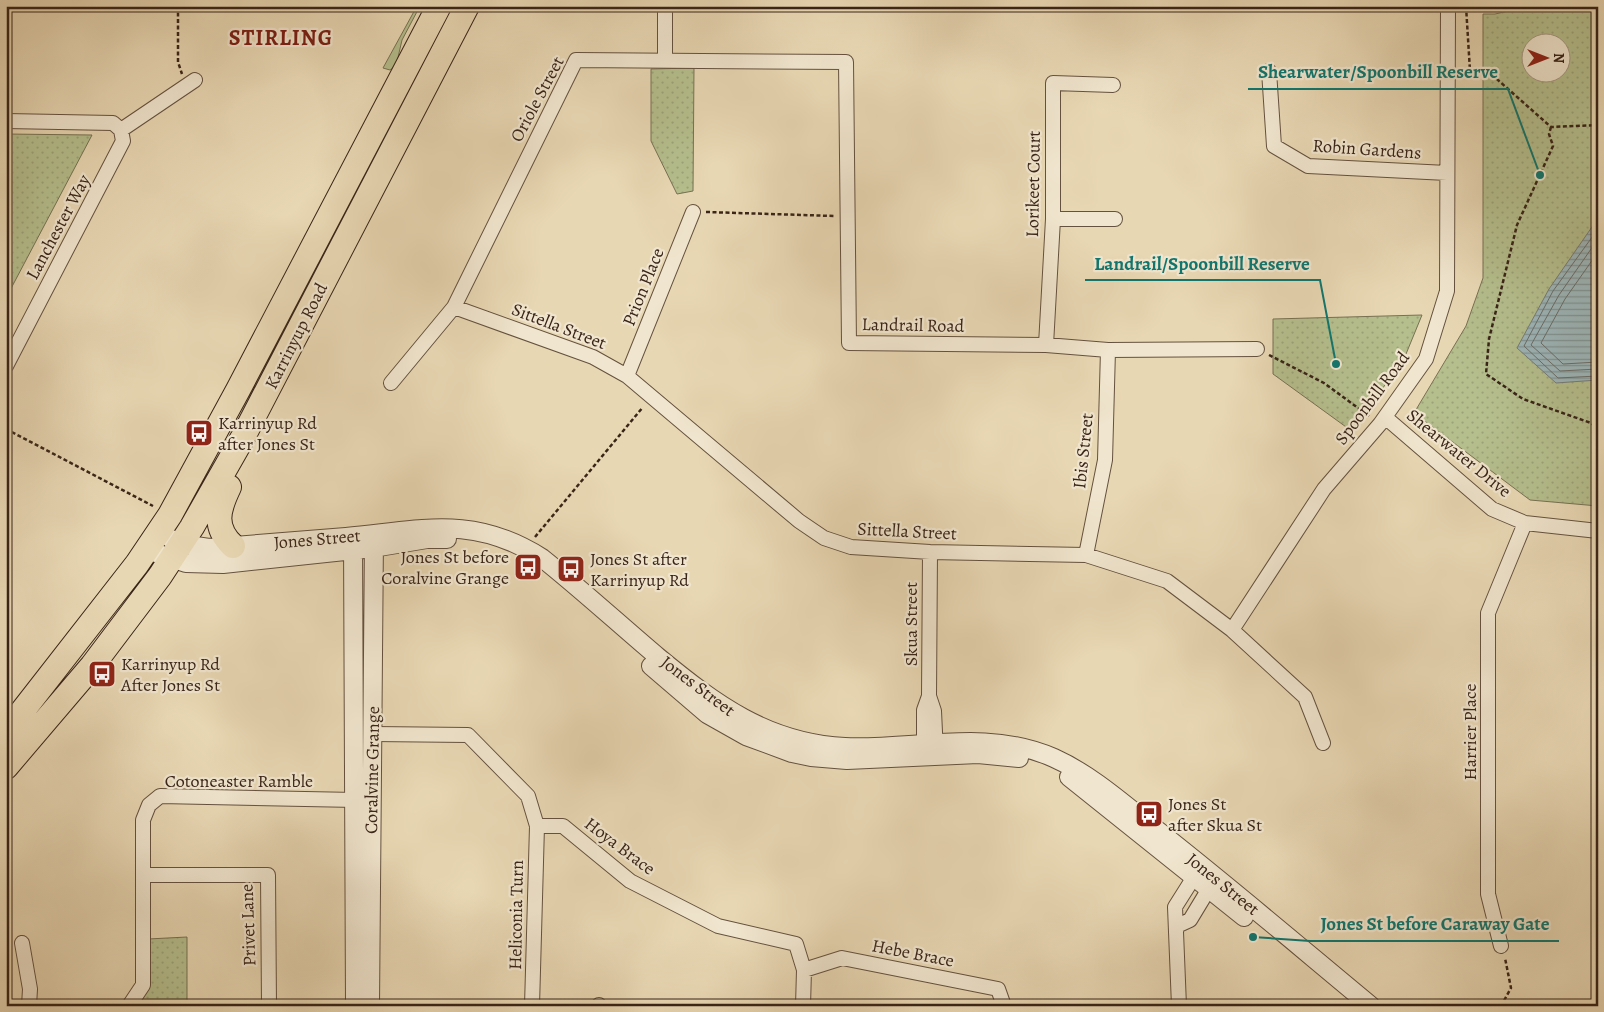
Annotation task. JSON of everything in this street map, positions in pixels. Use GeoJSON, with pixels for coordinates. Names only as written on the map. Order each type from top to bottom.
{"type":"FeatureCollection","features":[{"type":"Feature","properties":{"kind":"highway","name":"Karrinyup Road"},"geometry":{"type":"LineString","coordinates":[[6,732],[152,542],[238,390],[438,6]]}},
{"type":"Feature","properties":{"kind":"highway","name":"Karrinyup Road"},"geometry":{"type":"LineString","coordinates":[[6,767],[92,666],[176,552],[242,439],[467,6]]}},
{"type":"Feature","properties":{"kind":"highway"},"geometry":{"type":"LineString","coordinates":[[233,546],[220,529],[218,516],[220,505],[234,477],[242,439]]}},
{"type":"Feature","properties":{"kind":"street"},"geometry":{"type":"LineString","coordinates":[[665,6],[665,60]]}},
{"type":"Feature","properties":{"kind":"street","name":"Spoonbill Road"},"geometry":{"type":"LineString","coordinates":[[1232,630],[1324,489],[1382,421],[1426,359],[1446,291],[1448,6]]}},
{"type":"Feature","properties":{"kind":"street","name":"Oriole Street"},"geometry":{"type":"LineString","coordinates":[[391,383],[454,307],[576,60],[846,62]]}},
{"type":"Feature","properties":{"kind":"street","name":"Landrail Road"},"geometry":{"type":"LineString","coordinates":[[846,62],[849,343],[1046,345],[1108,350],[1256,348]]}},
{"type":"Feature","properties":{"kind":"street","name":"Robin Gardens"},"geometry":{"type":"LineString","coordinates":[[1269,71],[1274,146],[1308,166],[1448,173]]}},
{"type":"Feature","properties":{"kind":"street"},"geometry":{"type":"LineString","coordinates":[[6,121],[100,121],[113,123],[120,130],[190,83]]}},
{"type":"Feature","properties":{"kind":"street","name":"Lorikeet Court"},"geometry":{"type":"LineString","coordinates":[[1046,345],[1053,219],[1053,83],[1113,85]]}},
{"type":"Feature","properties":{"kind":"street","name":"Lanchester Way"},"geometry":{"type":"LineString","coordinates":[[6,366],[119,152],[123,141],[120,130]]}},
{"type":"Feature","properties":{"kind":"street","name":"Prion Place"},"geometry":{"type":"LineString","coordinates":[[627,376],[693,212]]}},
{"type":"Feature","properties":{"kind":"street"},"geometry":{"type":"LineString","coordinates":[[1053,219],[1115,219]]}},
{"type":"Feature","properties":{"kind":"street","name":"Sittella Street"},"geometry":{"type":"LineString","coordinates":[[454,307],[593,357],[627,376],[799,521],[824,538],[850,547],[930,552],[1086,554],[1167,581],[1232,630],[1305,697],[1323,743]]}},
{"type":"Feature","properties":{"kind":"street","name":"Ibis Street"},"geometry":{"type":"LineString","coordinates":[[1086,554],[1105,460],[1108,350]]}},
{"type":"Feature","properties":{"kind":"street","name":"Shearwater Drive"},"geometry":{"type":"LineString","coordinates":[[1382,421],[1492,509],[1525,523],[1598,531]]}},
{"type":"Feature","properties":{"kind":"street","name":"Harrier Place"},"geometry":{"type":"LineString","coordinates":[[1500,946],[1488,894],[1488,613],[1525,523]]}},
{"type":"Feature","properties":{"kind":"street","name":"Jones Street"},"geometry":{"type":"LineString","coordinates":[[374,541],[426,527],[449,527],[492,534],[525,547],[559,571],[706,696],[742,719],[783,735],[825,745],[884,746],[930,750]]}},
{"type":"Feature","properties":{"kind":"street","name":"Jones Street"},"geometry":{"type":"LineString","coordinates":[[152,542],[200,565],[223,564],[374,541],[467,540],[493,545],[539,569],[706,714],[730,728],[772,746],[811,757],[858,760],[994,742],[1015,745],[1053,757],[1097,783],[1353,1006]]}},
{"type":"Feature","properties":{"kind":"street","name":"Coralvine Grange"},"geometry":{"type":"LineString","coordinates":[[370,1006],[374,541]]}},
{"type":"Feature","properties":{"kind":"street","name":"Jones Street"},"geometry":{"type":"LineString","coordinates":[[176,552],[233,546],[353,543]]}},
{"type":"Feature","properties":{"kind":"street","name":"Coralvine Grange"},"geometry":{"type":"LineString","coordinates":[[353,543],[356,800],[355,1006]]}},
{"type":"Feature","properties":{"kind":"street","name":"Skua Street"},"geometry":{"type":"LineString","coordinates":[[930,552],[929,696],[924,710],[930,750]]}},
{"type":"Feature","properties":{"kind":"street"},"geometry":{"type":"LineString","coordinates":[[372,734],[468,735],[528,796],[537,826]]}},
{"type":"Feature","properties":{"kind":"street","name":"Cotoneaster Ramble"},"geometry":{"type":"LineString","coordinates":[[130,1006],[143,985],[143,820],[149,805],[160,796],[356,800]]}},
{"type":"Feature","properties":{"kind":"street","name":"Hoya Brace"},"geometry":{"type":"LineString","coordinates":[[537,826],[562,826],[630,881],[718,926],[796,944],[804,970]]}},
{"type":"Feature","properties":{"kind":"street","name":"Heliconia Turn"},"geometry":{"type":"LineString","coordinates":[[532,1006],[537,826]]}},
{"type":"Feature","properties":{"kind":"street"},"geometry":{"type":"LineString","coordinates":[[1179,1006],[1175,907],[1198,870]]}},
{"type":"Feature","properties":{"kind":"street","name":"Privet Lane"},"geometry":{"type":"LineString","coordinates":[[143,875],[268,875],[269,1006]]}},
{"type":"Feature","properties":{"kind":"street"},"geometry":{"type":"LineString","coordinates":[[1177,926],[1190,920],[1212,883]]}},
{"type":"Feature","properties":{"kind":"street","name":"Jones Street"},"geometry":{"type":"LineString","coordinates":[[1212,883],[1371,1006]]}},
{"type":"Feature","properties":{"kind":"street"},"geometry":{"type":"LineString","coordinates":[[22,943],[30,989],[29,1006]]}},
{"type":"Feature","properties":{"kind":"street","name":"Hebe Brace"},"geometry":{"type":"LineString","coordinates":[[804,970],[842,958],[998,989],[1004,1006]]}},
{"type":"Feature","properties":{"kind":"street"},"geometry":{"type":"LineString","coordinates":[[803,1006],[804,970]]}},
{"type":"Feature","properties":{"kind":"path"},"geometry":{"type":"LineString","coordinates":[[178,6],[178,62],[190,83]]}},
{"type":"Feature","properties":{"kind":"path"},"geometry":{"type":"LineString","coordinates":[[1466,6],[1470,71]]}},
{"type":"Feature","properties":{"kind":"path"},"geometry":{"type":"LineString","coordinates":[[1449,69],[1490,73],[1551,127],[1598,125]]}},
{"type":"Feature","properties":{"kind":"path"},"geometry":{"type":"LineString","coordinates":[[1551,127],[1549,134],[1553,146],[1517,226],[1489,339],[1486,374],[1523,399],[1591,423],[1598,429]]}},
{"type":"Feature","properties":{"kind":"path"},"geometry":{"type":"LineString","coordinates":[[693,212],[847,217]]}},
{"type":"Feature","properties":{"kind":"path"},"geometry":{"type":"LineString","coordinates":[[1256,348],[1324,383],[1382,421]]}},
{"type":"Feature","properties":{"kind":"path"},"geometry":{"type":"LineString","coordinates":[[525,547],[538,534],[651,397]]}},
{"type":"Feature","properties":{"kind":"path"},"geometry":{"type":"LineString","coordinates":[[6,429],[159,509]]}},
{"type":"Feature","properties":{"kind":"path"},"geometry":{"type":"LineString","coordinates":[[1500,946],[1509,969],[1511,988],[1501,1006]]}},
{"type":"Feature","properties":{"kind":"green space"},"geometry":{"type":"Polygon","coordinates":[[[417,6],[420,6],[402,40],[396,66],[390,70],[383,68],[417,6]]]}},
{"type":"Feature","properties":{"kind":"green space"},"geometry":{"type":"Polygon","coordinates":[[[1531,6],[1598,6],[1598,506],[1530,500],[1414,413],[1466,326],[1483,278],[1483,14],[1495,14],[1531,6]]]}},
{"type":"Feature","properties":{"kind":"green space"},"geometry":{"type":"Polygon","coordinates":[[[694,68],[693,191],[677,194],[651,141],[651,69],[694,68]]]}},
{"type":"Feature","properties":{"kind":"green space"},"geometry":{"type":"Polygon","coordinates":[[[6,134],[92,135],[6,298],[6,134]]]}},
{"type":"Feature","properties":{"kind":"green space"},"geometry":{"type":"Polygon","coordinates":[[[1422,315],[1406,354],[1353,432],[1273,374],[1273,319],[1422,315]]]}},
{"type":"Feature","properties":{"kind":"green space"},"geometry":{"type":"Polygon","coordinates":[[[187,937],[187,1006],[136,1006],[148,939],[187,937]]]}},
{"type":"Feature","properties":{"kind":"water"},"geometry":{"type":"Polygon","coordinates":[[[1594,224],[1598,224],[1598,380],[1556,383],[1517,348],[1549,289],[1594,224]]]}},
{"type":"Feature","properties":{"kind":"place","name":"Shearwater/Spoonbill Reserve"},"geometry":{"type":"Point","coordinates":[1540,175]}},
{"type":"Feature","properties":{"kind":"place","name":"Landrail/Spoonbill Reserve"},"geometry":{"type":"Point","coordinates":[1336,364]}},
{"type":"Feature","properties":{"kind":"place","name":"Karrinyup Rd after Jones St"},"geometry":{"type":"Point","coordinates":[199,433]}},
{"type":"Feature","properties":{"kind":"place","name":"Jones St before Coralvine Grange"},"geometry":{"type":"Point","coordinates":[528,567]}},
{"type":"Feature","properties":{"kind":"place","name":"Jones St after Karrinyup Rd"},"geometry":{"type":"Point","coordinates":[571,569]}},
{"type":"Feature","properties":{"kind":"place","name":"Karrinyup Rd After Jones St"},"geometry":{"type":"Point","coordinates":[102,674]}},
{"type":"Feature","properties":{"kind":"place","name":"Jones St after Skua St"},"geometry":{"type":"Point","coordinates":[1149,814]}},
{"type":"Feature","properties":{"kind":"place","name":"Jones St before Caraway Gate"},"geometry":{"type":"Point","coordinates":[1253,937]}},
{"type":"Feature","properties":{"kind":"district","name":"STIRLING"},"geometry":{"type":"Point","coordinates":[281,37]}}]}
